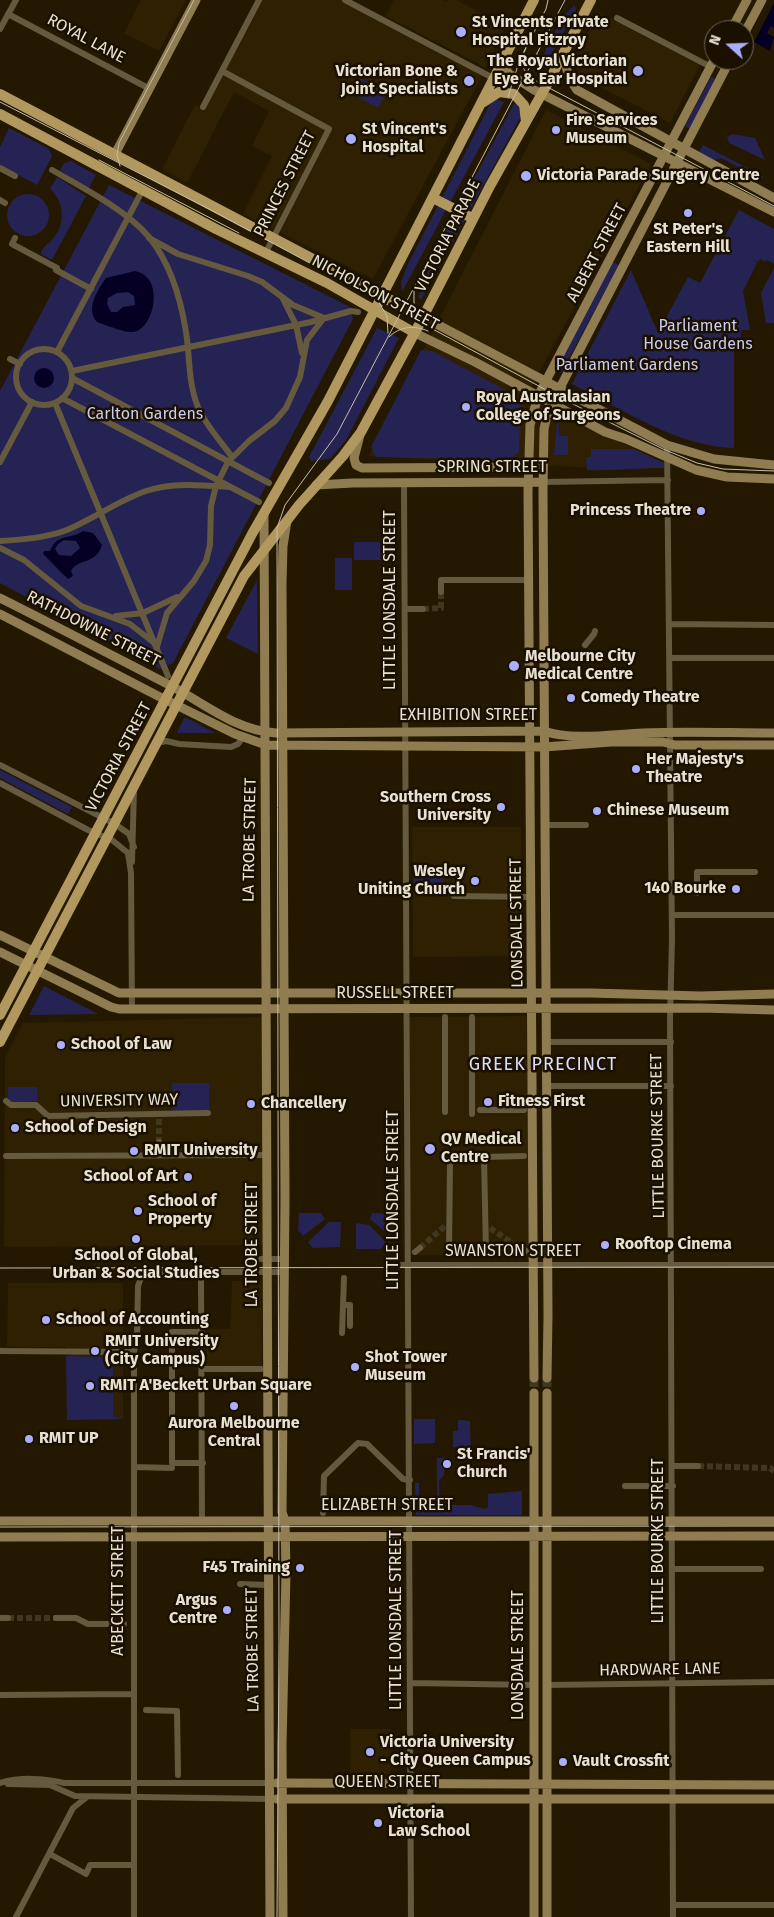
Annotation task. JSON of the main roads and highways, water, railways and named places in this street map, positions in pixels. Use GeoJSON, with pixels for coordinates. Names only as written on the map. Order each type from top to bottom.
{"type":"FeatureCollection","features":[{"type":"Feature","properties":{"kind":"main road","name":"VICTORIA PARADE"},"geometry":{"type":"LineString","coordinates":[[264,513],[319,418],[534,0]]}},
{"type":"Feature","properties":{"kind":"main road","name":"VICTORIA PARADE"},"geometry":{"type":"LineString","coordinates":[[265,548],[361,432],[415,333],[472,218],[526,123],[591,0]]}},
{"type":"Feature","properties":{"kind":"main road"},"geometry":{"type":"LineString","coordinates":[[480,104],[499,92],[514,94],[520,99],[525,108],[526,123]]}},
{"type":"Feature","properties":{"kind":"main road","name":"NICHOLSON STREET"},"geometry":{"type":"LineString","coordinates":[[0,94],[383,294],[423,317]]}},
{"type":"Feature","properties":{"kind":"main road","name":"NICHOLSON STREET"},"geometry":{"type":"LineString","coordinates":[[0,114],[216,228],[266,252],[415,333]]}},
{"type":"Feature","properties":{"kind":"main road"},"geometry":{"type":"LineString","coordinates":[[108,171],[115,154]]}},
{"type":"Feature","properties":{"kind":"main road"},"geometry":{"type":"LineString","coordinates":[[433,198],[472,218]]}},
{"type":"Feature","properties":{"kind":"main road","name":"VICTORIA STREET"},"geometry":{"type":"LineString","coordinates":[[0,1015],[264,513]]}},
{"type":"Feature","properties":{"kind":"main road","name":"VICTORIA STREET"},"geometry":{"type":"LineString","coordinates":[[0,1042],[241,581],[265,548]]}},
{"type":"Feature","properties":{"kind":"tunnel"},"geometry":{"type":"LineString","coordinates":[[423,609],[441,608],[441,592]]}},
{"type":"Feature","properties":{"kind":"tunnel"},"geometry":{"type":"LineString","coordinates":[[159,1119],[159,1142]]}},
{"type":"Feature","properties":{"kind":"tunnel"},"geometry":{"type":"LineString","coordinates":[[420,1248],[445,1226]]}},
{"type":"Feature","properties":{"kind":"tunnel"},"geometry":{"type":"LineString","coordinates":[[490,1228],[518,1247]]}},
{"type":"Feature","properties":{"kind":"tunnel"},"geometry":{"type":"LineString","coordinates":[[534,1378],[534,1393]]}},
{"type":"Feature","properties":{"kind":"tunnel"},"geometry":{"type":"LineString","coordinates":[[547,1378],[547,1393]]}},
{"type":"Feature","properties":{"kind":"tunnel"},"geometry":{"type":"LineString","coordinates":[[698,1466],[770,1468],[774,1471]]}},
{"type":"Feature","properties":{"kind":"tunnel"},"geometry":{"type":"LineString","coordinates":[[8,1618],[56,1618]]}},
{"type":"Feature","properties":{"kind":"tram line"},"geometry":{"type":"LineString","coordinates":[[120,166],[117,155],[119,143],[194,0]]}},
{"type":"Feature","properties":{"kind":"tram line"},"geometry":{"type":"LineString","coordinates":[[508,97],[520,59],[546,9],[548,0]]}},
{"type":"Feature","properties":{"kind":"tram line"},"geometry":{"type":"LineString","coordinates":[[277,1917],[279,1646],[277,528],[285,505],[337,434],[565,0]]}},
{"type":"Feature","properties":{"kind":"tram line"},"geometry":{"type":"LineString","coordinates":[[526,48],[522,61],[526,73],[534,80],[774,206]]}},
{"type":"Feature","properties":{"kind":"tram line"},"geometry":{"type":"LineString","coordinates":[[537,54],[538,69],[555,86]]}},
{"type":"Feature","properties":{"kind":"tram line"},"geometry":{"type":"LineString","coordinates":[[0,102],[211,210],[563,399],[663,449],[697,463],[723,469],[774,471]]}},
{"type":"Feature","properties":{"kind":"tram line"},"geometry":{"type":"LineString","coordinates":[[99,160],[239,233]]}},
{"type":"Feature","properties":{"kind":"tram line"},"geometry":{"type":"LineString","coordinates":[[414,290],[414,306],[423,322]]}},
{"type":"Feature","properties":{"kind":"tram line"},"geometry":{"type":"LineString","coordinates":[[378,301],[387,316],[388,333]]}},
{"type":"Feature","properties":{"kind":"tram line"},"geometry":{"type":"LineString","coordinates":[[389,337],[402,329],[412,327],[428,331]]}},
{"type":"Feature","properties":{"kind":"tram line"},"geometry":{"type":"LineString","coordinates":[[0,1268],[774,1267]]}},
{"type":"Feature","properties":{"kind":"tram line"},"geometry":{"type":"LineString","coordinates":[[0,1527],[774,1526]]}},
{"type":"Feature","properties":{"kind":"place","name":"St Vincents Private Hospital Fitzroy"},"geometry":{"type":"Point","coordinates":[461,32]}},
{"type":"Feature","properties":{"kind":"place","name":"The Royal Victorian Eye & Ear Hospital"},"geometry":{"type":"Point","coordinates":[638,71]}},
{"type":"Feature","properties":{"kind":"place","name":"Victorian Bone & Joint Specialists"},"geometry":{"type":"Point","coordinates":[469,81]}},
{"type":"Feature","properties":{"kind":"place","name":"Fire Services Museum"},"geometry":{"type":"Point","coordinates":[556,130]}},
{"type":"Feature","properties":{"kind":"place","name":"St Vincent's Hospital"},"geometry":{"type":"Point","coordinates":[351,139]}},
{"type":"Feature","properties":{"kind":"place","name":"Victoria Parade Surgery Centre"},"geometry":{"type":"Point","coordinates":[526,176]}},
{"type":"Feature","properties":{"kind":"place","name":"St Peter's Eastern Hill"},"geometry":{"type":"Point","coordinates":[688,213]}},
{"type":"Feature","properties":{"kind":"place","name":"Royal Australasian College of Surgeons"},"geometry":{"type":"Point","coordinates":[466,407]}},
{"type":"Feature","properties":{"kind":"place","name":"Princess Theatre"},"geometry":{"type":"Point","coordinates":[701,511]}},
{"type":"Feature","properties":{"kind":"place","name":"Melbourne City Medical Centre"},"geometry":{"type":"Point","coordinates":[514,666]}},
{"type":"Feature","properties":{"kind":"place","name":"Comedy Theatre"},"geometry":{"type":"Point","coordinates":[571,698]}},
{"type":"Feature","properties":{"kind":"place","name":"Her Majesty's Theatre"},"geometry":{"type":"Point","coordinates":[636,769]}},
{"type":"Feature","properties":{"kind":"place","name":"Southern Cross University"},"geometry":{"type":"Point","coordinates":[501,807]}},
{"type":"Feature","properties":{"kind":"place","name":"Chinese Museum"},"geometry":{"type":"Point","coordinates":[597,811]}},
{"type":"Feature","properties":{"kind":"place","name":"Wesley Uniting Church"},"geometry":{"type":"Point","coordinates":[475,881]}},
{"type":"Feature","properties":{"kind":"place","name":"140 Bourke"},"geometry":{"type":"Point","coordinates":[736,889]}},
{"type":"Feature","properties":{"kind":"place","name":"School of Law"},"geometry":{"type":"Point","coordinates":[61,1045]}},
{"type":"Feature","properties":{"kind":"place","name":"Fitness First"},"geometry":{"type":"Point","coordinates":[488,1102]}},
{"type":"Feature","properties":{"kind":"place","name":"Chancellery"},"geometry":{"type":"Point","coordinates":[251,1104]}},
{"type":"Feature","properties":{"kind":"place","name":"School of Design"},"geometry":{"type":"Point","coordinates":[15,1128]}},
{"type":"Feature","properties":{"kind":"place","name":"QV Medical Centre"},"geometry":{"type":"Point","coordinates":[430,1149]}},
{"type":"Feature","properties":{"kind":"place","name":"RMIT University"},"geometry":{"type":"Point","coordinates":[134,1151]}},
{"type":"Feature","properties":{"kind":"place","name":"School of Art"},"geometry":{"type":"Point","coordinates":[188,1177]}},
{"type":"Feature","properties":{"kind":"place","name":"School of Property"},"geometry":{"type":"Point","coordinates":[138,1211]}},
{"type":"Feature","properties":{"kind":"place","name":"School of Global, Urban & Social Studies"},"geometry":{"type":"Point","coordinates":[136,1239]}},
{"type":"Feature","properties":{"kind":"place","name":"Rooftop Cinema"},"geometry":{"type":"Point","coordinates":[605,1245]}},
{"type":"Feature","properties":{"kind":"place","name":"School of Accounting"},"geometry":{"type":"Point","coordinates":[46,1320]}},
{"type":"Feature","properties":{"kind":"place","name":"RMIT University (City Campus)"},"geometry":{"type":"Point","coordinates":[95,1351]}},
{"type":"Feature","properties":{"kind":"place","name":"Shot Tower Museum"},"geometry":{"type":"Point","coordinates":[355,1367]}},
{"type":"Feature","properties":{"kind":"place","name":"RMIT A'Beckett Urban Square"},"geometry":{"type":"Point","coordinates":[90,1386]}},
{"type":"Feature","properties":{"kind":"place","name":"Aurora Melbourne Central"},"geometry":{"type":"Point","coordinates":[234,1406]}},
{"type":"Feature","properties":{"kind":"place","name":"RMIT UP"},"geometry":{"type":"Point","coordinates":[29,1439]}},
{"type":"Feature","properties":{"kind":"place","name":"St Francis' Church"},"geometry":{"type":"Point","coordinates":[447,1464]}},
{"type":"Feature","properties":{"kind":"place","name":"F45 Training"},"geometry":{"type":"Point","coordinates":[300,1568]}},
{"type":"Feature","properties":{"kind":"place","name":"Argus Centre"},"geometry":{"type":"Point","coordinates":[227,1610]}},
{"type":"Feature","properties":{"kind":"place","name":"Victoria University - City Queen Campus"},"geometry":{"type":"Point","coordinates":[370,1752]}},
{"type":"Feature","properties":{"kind":"place","name":"Vault Crossfit"},"geometry":{"type":"Point","coordinates":[563,1762]}},
{"type":"Feature","properties":{"kind":"place","name":"Victoria Law School"},"geometry":{"type":"Point","coordinates":[378,1823]}},
{"type":"Feature","properties":{"kind":"district","name":"GREEK PRECINCT"},"geometry":{"type":"Point","coordinates":[543,1065]}},
{"type":"Feature","properties":{"kind":"park label","name":"Parliament House Gardens"},"geometry":{"type":"Point","coordinates":[698,336]}},
{"type":"Feature","properties":{"kind":"park label","name":"Parliament Gardens"},"geometry":{"type":"Point","coordinates":[627,366]}},
{"type":"Feature","properties":{"kind":"park label","name":"Carlton Gardens"},"geometry":{"type":"Point","coordinates":[145,415]}}]}
